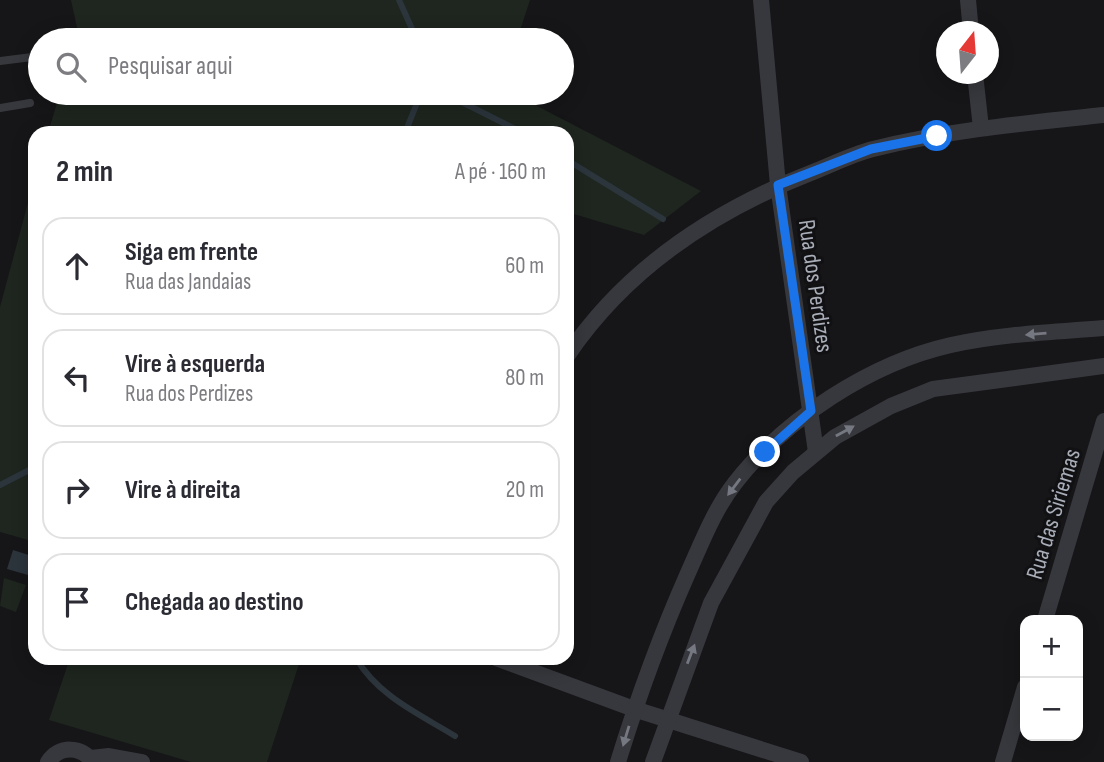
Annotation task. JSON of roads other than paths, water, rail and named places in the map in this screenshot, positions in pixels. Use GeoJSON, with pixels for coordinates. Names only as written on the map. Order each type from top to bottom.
{"type":"FeatureCollection","features":[{"type":"Feature","properties":{"kind":"street","name":"Rua dos Perdizes"},"geometry":{"type":"LineString","coordinates":[[761,0],[778,185],[816,452]]}},
{"type":"Feature","properties":{"kind":"street"},"geometry":{"type":"LineString","coordinates":[[968,0],[970,21]]}},
{"type":"Feature","properties":{"kind":"street"},"geometry":{"type":"LineString","coordinates":[[976,84],[981,128]]}},
{"type":"Feature","properties":{"kind":"street"},"geometry":{"type":"LineString","coordinates":[[574,348],[621,291],[659,256],[693,230],[778,185],[871,149],[981,128],[1104,115]]}},
{"type":"Feature","properties":{"kind":"street"},"geometry":{"type":"LineString","coordinates":[[618,762],[634,709],[667,620],[710,523],[735,483],[811,411],[853,384],[901,360],[951,345],[1104,328]]}},
{"type":"Feature","properties":{"kind":"street"},"geometry":{"type":"LineString","coordinates":[[653,762],[710,603],[766,502],[793,472],[835,437],[891,406],[933,388],[1104,366]]}},
{"type":"Feature","properties":{"kind":"street","name":"Rua das Siriemas"},"geometry":{"type":"LineString","coordinates":[[1046,615],[1104,421]]}},
{"type":"Feature","properties":{"kind":"street"},"geometry":{"type":"LineString","coordinates":[[515,665],[634,709],[801,762]]}},
{"type":"Feature","properties":{"kind":"street"},"geometry":{"type":"LineString","coordinates":[[1003,762],[1020,704]]}},
{"type":"Feature","properties":{"kind":"street"},"geometry":{"type":"LineString","coordinates":[[48,762],[60,751],[71,749],[92,760],[109,756],[142,762]]}},
{"type":"Feature","properties":{"kind":"lane"},"geometry":{"type":"LineString","coordinates":[[0,61],[28,58]]}},
{"type":"Feature","properties":{"kind":"lane"},"geometry":{"type":"LineString","coordinates":[[0,108],[28,103]]}},
{"type":"Feature","properties":{"kind":"waterway"},"geometry":{"type":"LineString","coordinates":[[399,0],[412,28]]}},
{"type":"Feature","properties":{"kind":"waterway"},"geometry":{"type":"LineString","coordinates":[[408,126],[416,105]]}},
{"type":"Feature","properties":{"kind":"waterway"},"geometry":{"type":"LineString","coordinates":[[468,105],[509,126]]}},
{"type":"Feature","properties":{"kind":"waterway"},"geometry":{"type":"LineString","coordinates":[[574,164],[663,219]]}},
{"type":"Feature","properties":{"kind":"waterway"},"geometry":{"type":"LineString","coordinates":[[0,485],[28,471]]}},
{"type":"Feature","properties":{"kind":"waterway"},"geometry":{"type":"LineString","coordinates":[[361,665],[388,694],[455,736]]}}]}
